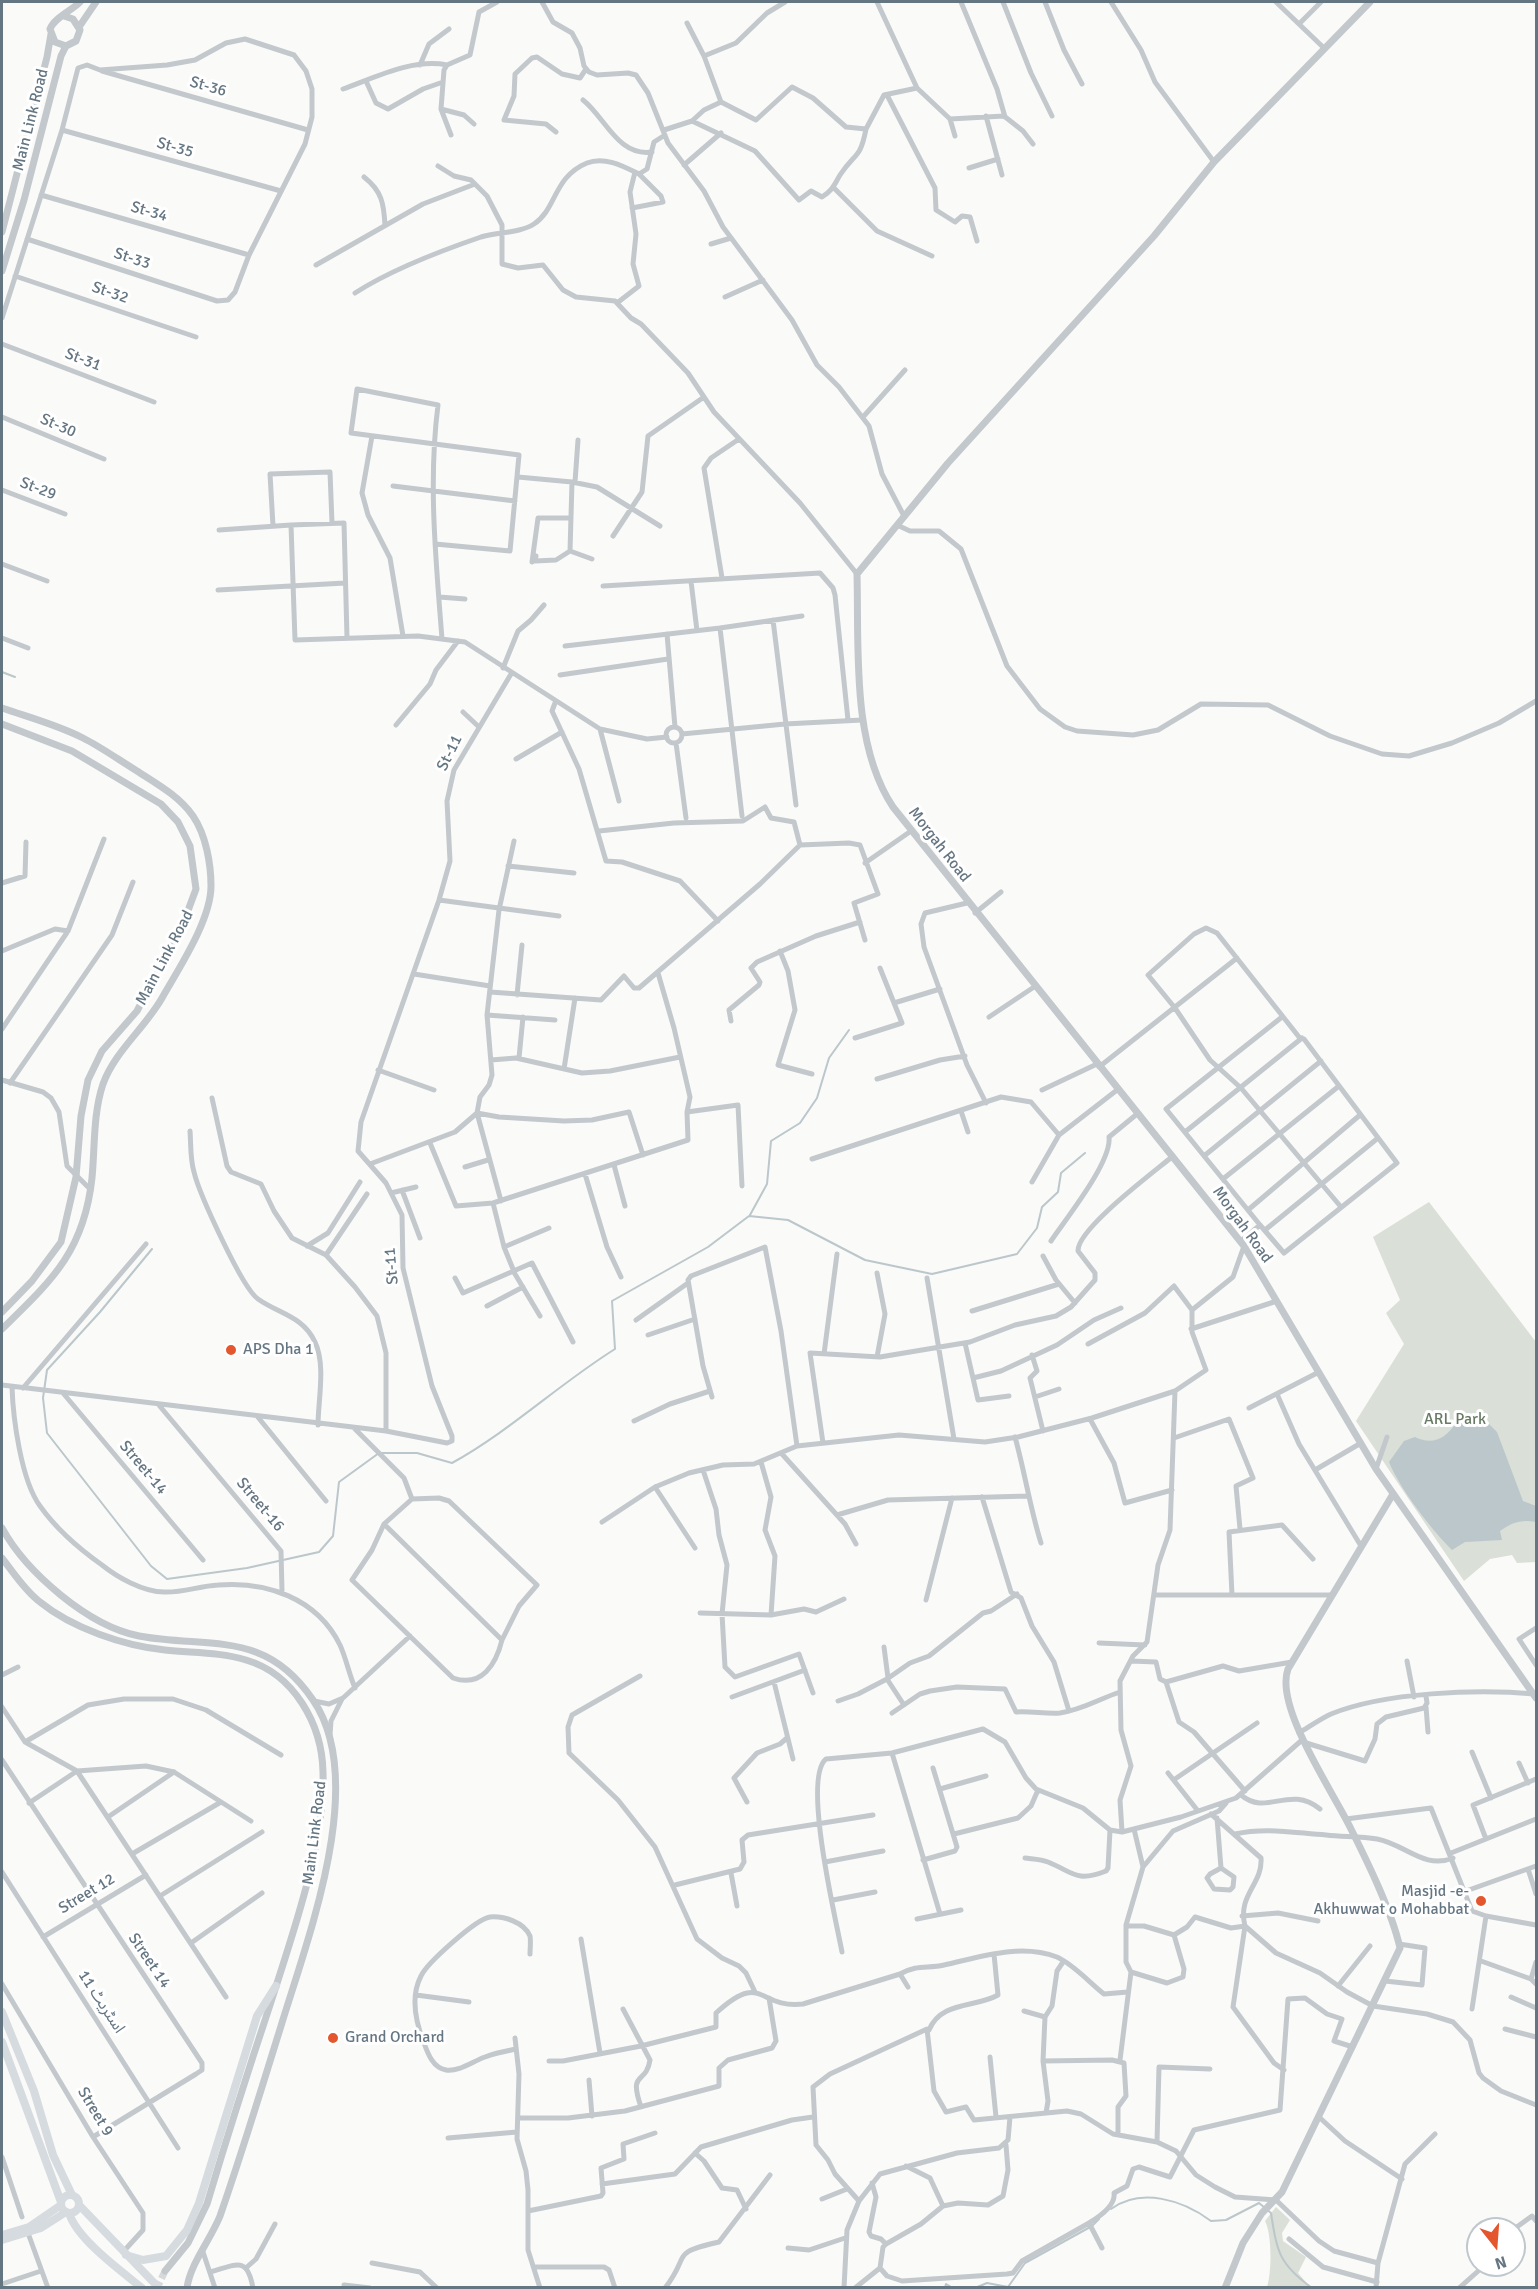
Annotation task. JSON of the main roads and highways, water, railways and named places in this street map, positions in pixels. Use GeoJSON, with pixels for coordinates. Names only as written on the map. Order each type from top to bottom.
{"type":"FeatureCollection","features":[{"type":"Feature","properties":{"kind":"main road"},"geometry":{"type":"LineString","coordinates":[[124,2253],[143,2260],[166,2256],[187,2230],[199,2204],[257,2016],[276,1986]]}},
{"type":"Feature","properties":{"kind":"main road"},"geometry":{"type":"LineString","coordinates":[[2,2012],[34,2091],[53,2155],[72,2195],[159,2288]]}},
{"type":"Feature","properties":{"kind":"main road"},"geometry":{"type":"LineString","coordinates":[[2,2042],[64,2208],[72,2221],[106,2258],[142,2288]]}},
{"type":"Feature","properties":{"kind":"main road"},"geometry":{"type":"LineString","coordinates":[[64,2208],[65,2197],[72,2195]]}},
{"type":"Feature","properties":{"kind":"main road"},"geometry":{"type":"LineString","coordinates":[[2,2235],[29,2227],[64,2208],[75,2212],[80,2205]]}},
{"type":"Feature","properties":{"kind":"main road"},"geometry":{"type":"LineString","coordinates":[[2,2240],[28,2233],[64,2208]]}},
{"type":"Feature","properties":{"kind":"waterway"},"geometry":{"type":"LineString","coordinates":[[2,672],[15,677]]}},
{"type":"Feature","properties":{"kind":"waterway"},"geometry":{"type":"LineString","coordinates":[[750,1215],[767,1184],[771,1141],[800,1123],[817,1098],[829,1058],[849,1030]]}},
{"type":"Feature","properties":{"kind":"waterway"},"geometry":{"type":"LineString","coordinates":[[152,1249],[100,1312],[47,1370],[43,1398],[47,1433],[151,1566],[167,1579],[247,1568],[319,1552],[333,1536],[339,1482],[379,1453],[417,1453],[452,1463],[494,1437],[615,1349],[612,1301],[708,1247],[749,1216],[788,1220],[865,1260],[932,1274],[1017,1254],[1037,1228],[1042,1207],[1058,1192],[1061,1173],[1085,1153]]}},
{"type":"Feature","properties":{"kind":"waterway"},"geometry":{"type":"LineString","coordinates":[[1111,2209],[1123,2202],[1135,2199],[1162,2199],[1188,2207],[1211,2221],[1226,2220],[1259,2203],[1271,2213],[1281,2256],[1293,2272],[1312,2288]]}},
{"type":"Feature","properties":{"kind":"waterway"},"geometry":{"type":"LineString","coordinates":[[975,2288],[987,2283],[1008,2287],[1025,2263],[1092,2226],[1099,2219]]}},
{"type":"Feature","properties":{"kind":"waterway"},"geometry":{"type":"LineString","coordinates":[[945,2288],[946,2284],[953,2288]]}},
{"type":"Feature","properties":{"kind":"tunnel"},"geometry":{"type":"LineString","coordinates":[[157,2288],[165,2271]]}},
{"type":"Feature","properties":{"kind":"place","name":"APS Dha 1"},"geometry":{"type":"Point","coordinates":[231,1350]}},
{"type":"Feature","properties":{"kind":"place","name":"Masjid -e- Akhuwwat o Mohabbat"},"geometry":{"type":"Point","coordinates":[1481,1901]}},
{"type":"Feature","properties":{"kind":"place","name":"Grand Orchard"},"geometry":{"type":"Point","coordinates":[333,2038]}},
{"type":"Feature","properties":{"kind":"park label","name":"ARL Park"},"geometry":{"type":"Point","coordinates":[1455,1420]}}]}
